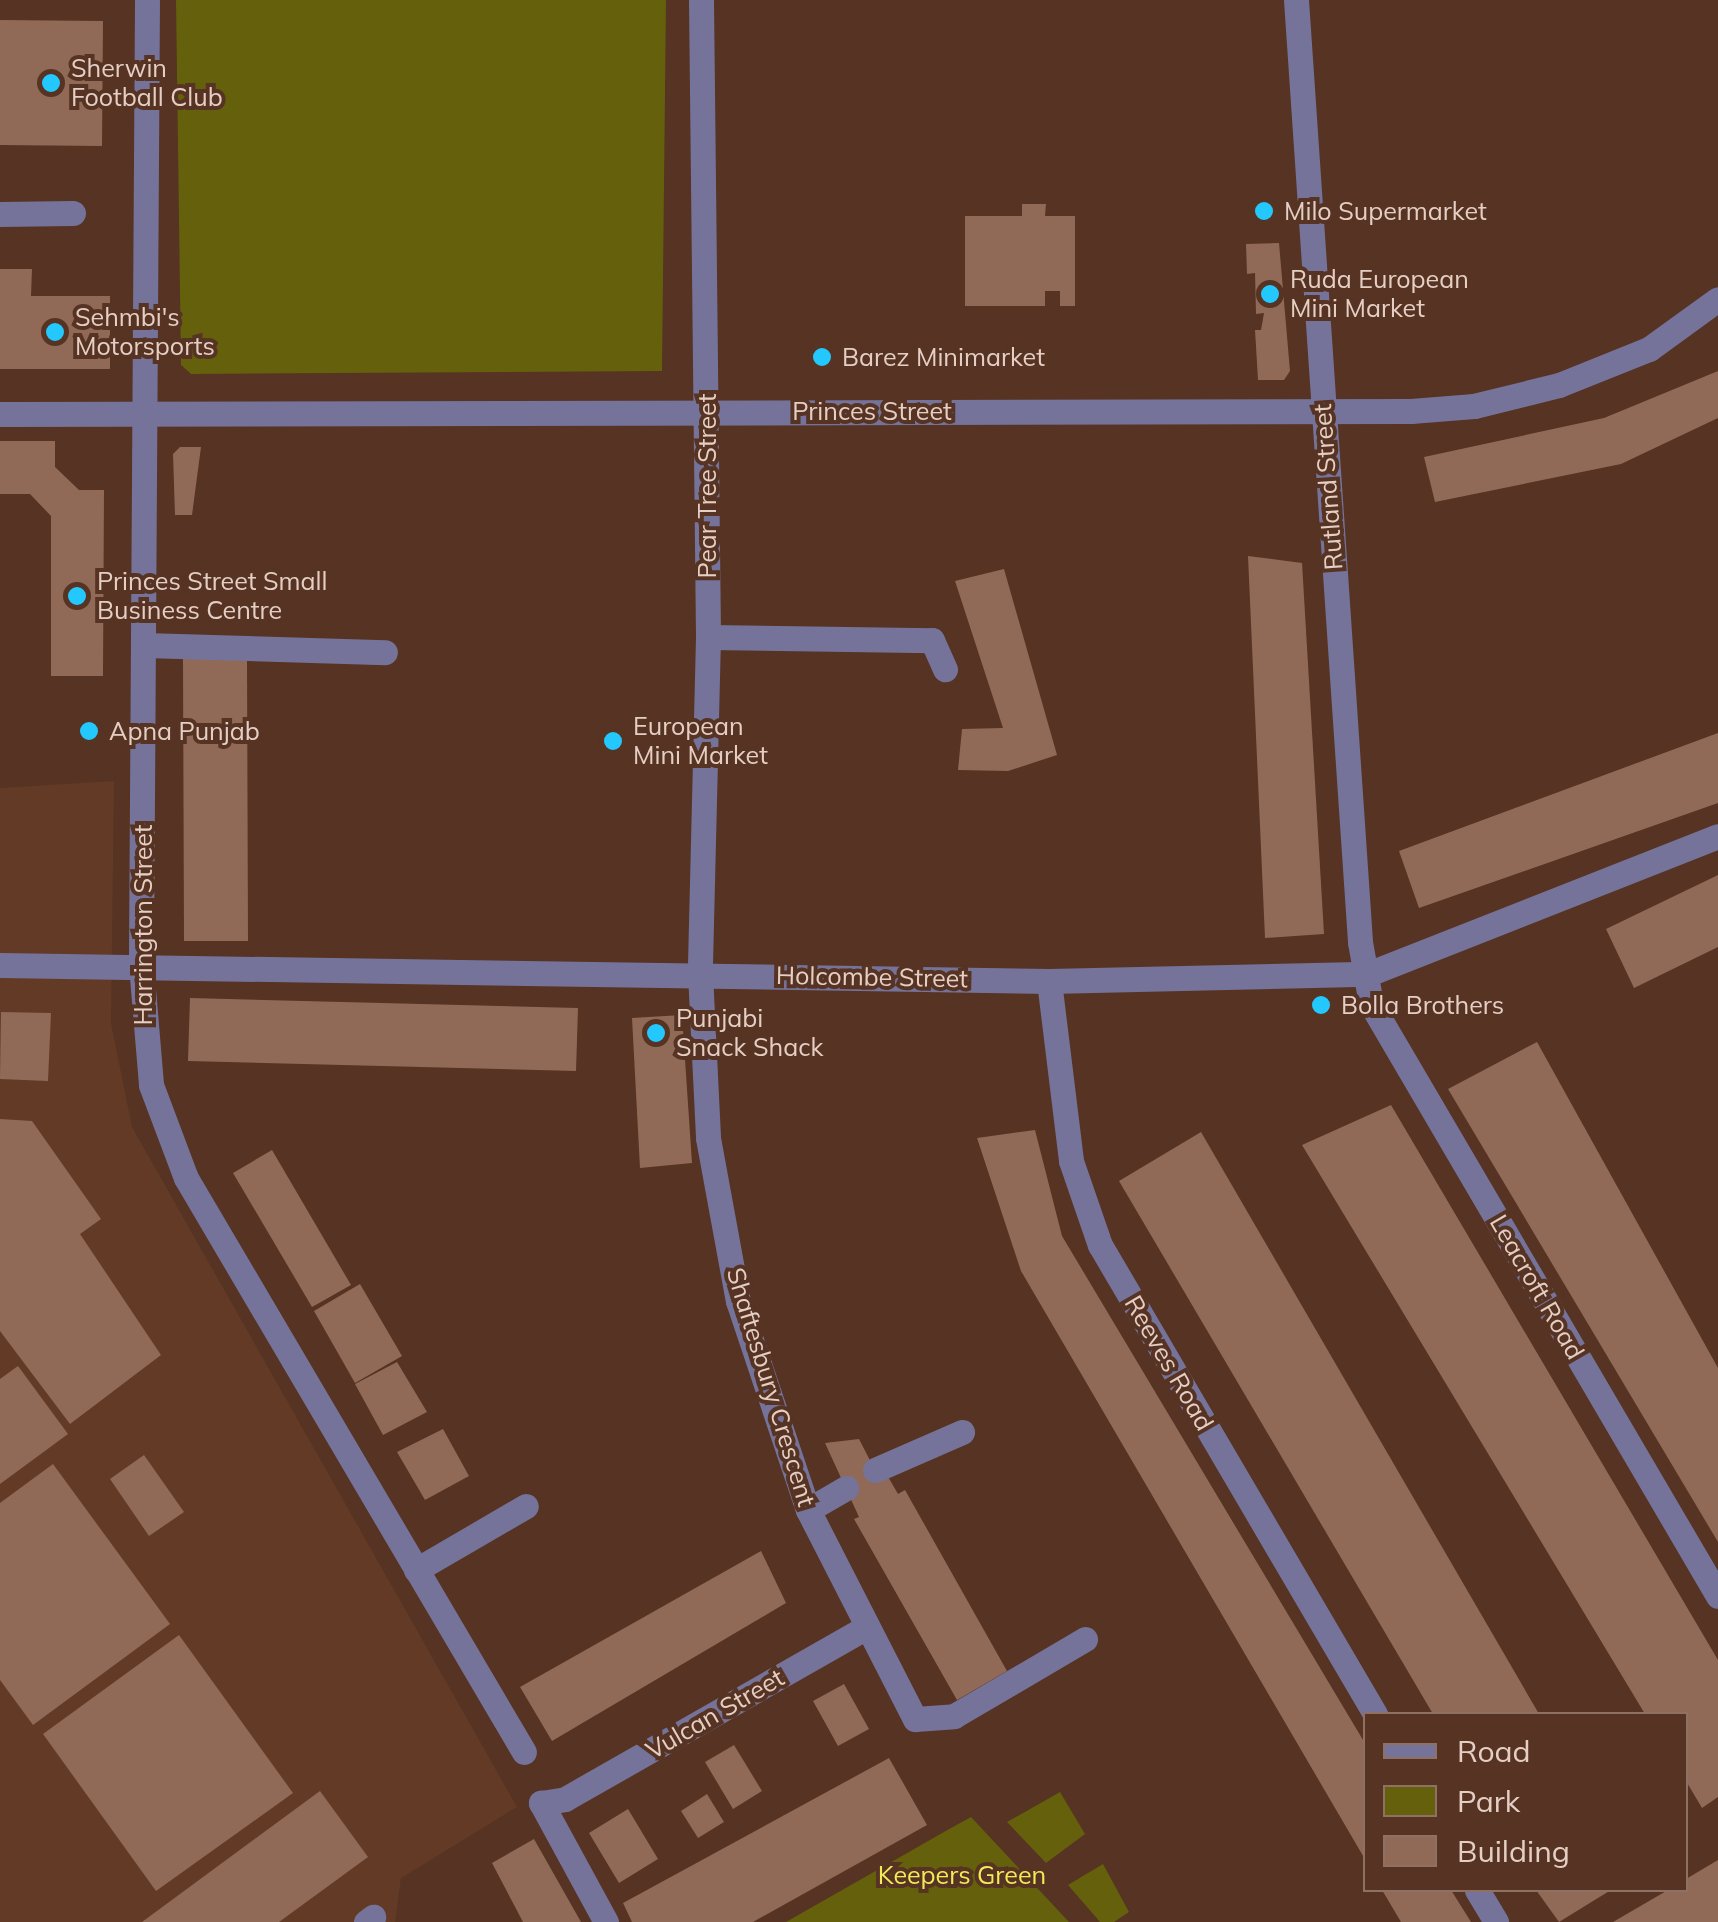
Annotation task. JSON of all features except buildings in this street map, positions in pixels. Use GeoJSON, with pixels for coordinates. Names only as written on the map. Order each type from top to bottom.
{"type":"FeatureCollection","features":[{"type":"Feature","properties":{"kind":"street","name":"Harrington Street"},"geometry":{"type":"LineString","coordinates":[[148,0],[141,964],[151,1085],[186,1178],[524,1752]]}},
{"type":"Feature","properties":{"kind":"street","name":"Pear Tree Street"},"geometry":{"type":"LineString","coordinates":[[700,973],[708,638],[701,0]]}},
{"type":"Feature","properties":{"kind":"street","name":"Rutland Street"},"geometry":{"type":"LineString","coordinates":[[1296,0],[1360,942],[1368,974]]}},
{"type":"Feature","properties":{"kind":"street"},"geometry":{"type":"LineString","coordinates":[[0,214],[73,213]]}},
{"type":"Feature","properties":{"kind":"street","name":"Princes Street"},"geometry":{"type":"LineString","coordinates":[[0,414],[1474,406],[1560,385],[1648,349],[1718,299]]}},
{"type":"Feature","properties":{"kind":"street"},"geometry":{"type":"LineString","coordinates":[[708,638],[932,640],[945,669]]}},
{"type":"Feature","properties":{"kind":"street"},"geometry":{"type":"LineString","coordinates":[[144,645],[385,652]]}},
{"type":"Feature","properties":{"kind":"street","name":"Holcombe Street"},"geometry":{"type":"LineString","coordinates":[[0,965],[141,964],[1049,981],[1368,974],[1718,836]]}},
{"type":"Feature","properties":{"kind":"street","name":"Shaftesbury Crescent"},"geometry":{"type":"LineString","coordinates":[[700,973],[708,1138],[738,1301],[808,1510],[865,1628],[915,1719],[954,1716],[1085,1639]]}},
{"type":"Feature","properties":{"kind":"street","name":"Leacroft Road"},"geometry":{"type":"LineString","coordinates":[[1368,974],[1371,1004],[1718,1596]]}},
{"type":"Feature","properties":{"kind":"street","name":"Reeves Road"},"geometry":{"type":"LineString","coordinates":[[1049,981],[1071,1162],[1100,1245],[1373,1712]]}},
{"type":"Feature","properties":{"kind":"street"},"geometry":{"type":"LineString","coordinates":[[875,1470],[962,1432]]}},
{"type":"Feature","properties":{"kind":"street"},"geometry":{"type":"LineString","coordinates":[[808,1510],[846,1488]]}},
{"type":"Feature","properties":{"kind":"street"},"geometry":{"type":"LineString","coordinates":[[416,1570],[526,1506]]}},
{"type":"Feature","properties":{"kind":"street","name":"Vulcan Street"},"geometry":{"type":"LineString","coordinates":[[606,1922],[553,1801],[865,1628]]}},
{"type":"Feature","properties":{"kind":"street"},"geometry":{"type":"LineString","coordinates":[[1478,1892],[1496,1922]]}},
{"type":"Feature","properties":{"kind":"shaded area"},"geometry":{"type":"Polygon","coordinates":[[[114,781],[111,1023],[132,1127],[517,1807],[401,1878],[395,1922],[0,1922],[0,788],[114,781]]]}},
{"type":"Feature","properties":{"kind":"green space"},"geometry":{"type":"Polygon","coordinates":[[[176,0],[666,0],[662,371],[191,374],[181,365],[176,0]]]}},
{"type":"Feature","properties":{"kind":"green space"},"geometry":{"type":"Polygon","coordinates":[[[1060,1792],[1085,1834],[1046,1863],[1007,1822],[1060,1792]]]}},
{"type":"Feature","properties":{"kind":"green space","name":"Keepers Green"},"geometry":{"type":"Polygon","coordinates":[[[971,1817],[1069,1922],[786,1922],[951,1828],[971,1817]]]}},
{"type":"Feature","properties":{"kind":"green space"},"geometry":{"type":"Polygon","coordinates":[[[1103,1864],[1129,1912],[1114,1922],[1100,1922],[1068,1885],[1103,1864]]]}},
{"type":"Feature","properties":{"kind":"place","name":"Sherwin Football Club"},"geometry":{"type":"Point","coordinates":[51,83]}},
{"type":"Feature","properties":{"kind":"place","name":"Milo Supermarket"},"geometry":{"type":"Point","coordinates":[1264,211]}},
{"type":"Feature","properties":{"kind":"place","name":"Ruda European Mini Market"},"geometry":{"type":"Point","coordinates":[1270,294]}},
{"type":"Feature","properties":{"kind":"place","name":"Sehmbi's Motorsports"},"geometry":{"type":"Point","coordinates":[55,332]}},
{"type":"Feature","properties":{"kind":"place","name":"Barez Minimarket"},"geometry":{"type":"Point","coordinates":[822,357]}},
{"type":"Feature","properties":{"kind":"place","name":"Princes Street Small Business Centre"},"geometry":{"type":"Point","coordinates":[77,596]}},
{"type":"Feature","properties":{"kind":"place","name":"Apna Punjab"},"geometry":{"type":"Point","coordinates":[89,731]}},
{"type":"Feature","properties":{"kind":"place","name":"European Mini Market"},"geometry":{"type":"Point","coordinates":[613,741]}},
{"type":"Feature","properties":{"kind":"place","name":"Bolla Brothers"},"geometry":{"type":"Point","coordinates":[1321,1005]}},
{"type":"Feature","properties":{"kind":"place","name":"Punjabi Snack Shack"},"geometry":{"type":"Point","coordinates":[656,1033]}}]}
